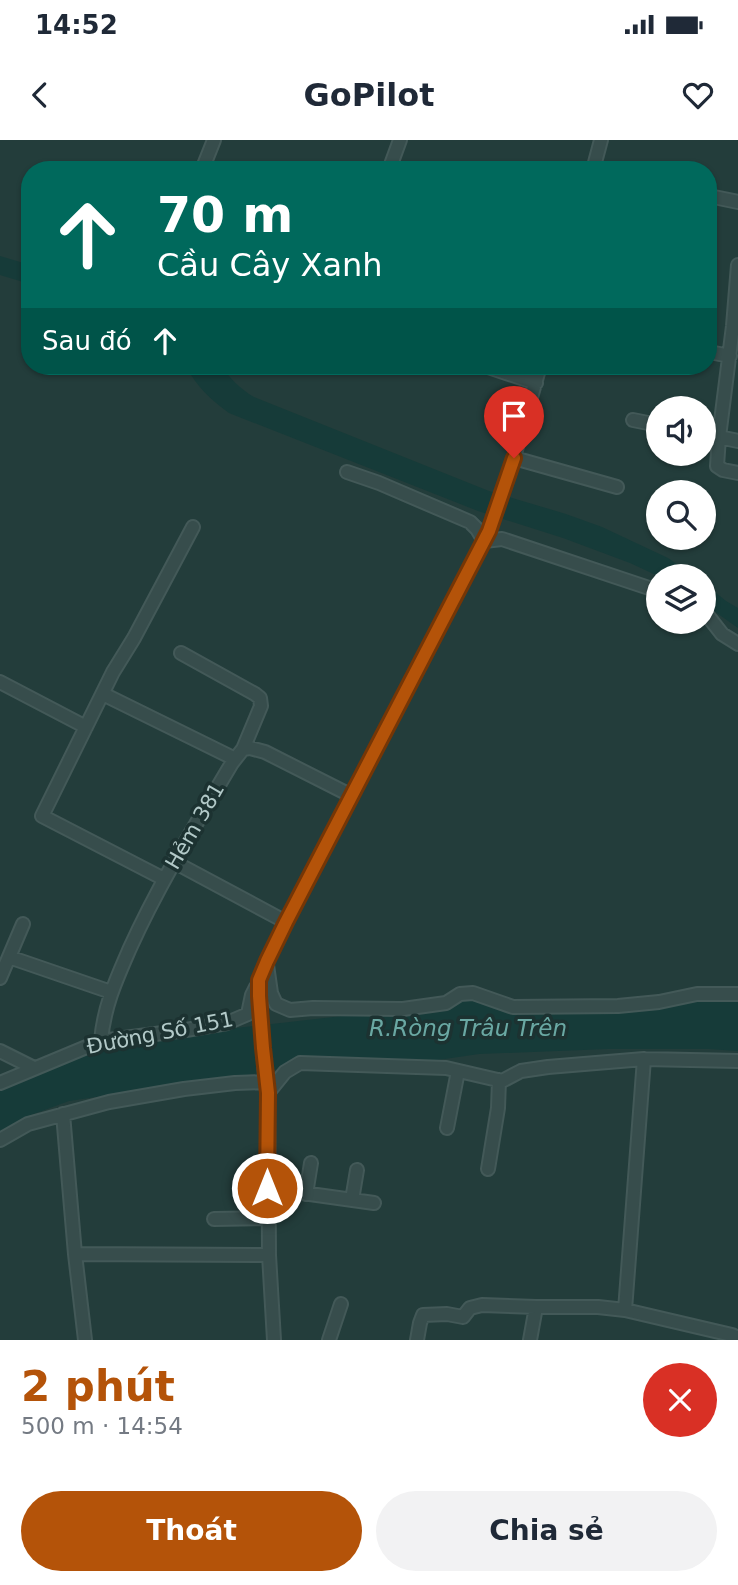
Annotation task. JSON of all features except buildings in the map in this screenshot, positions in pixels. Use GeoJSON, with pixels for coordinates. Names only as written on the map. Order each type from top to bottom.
{"type":"FeatureCollection","features":[{"type":"Feature","properties":{"kind":"street"},"geometry":{"type":"LineString","coordinates":[[206,161],[214,140]]}},
{"type":"Feature","properties":{"kind":"street"},"geometry":{"type":"LineString","coordinates":[[392,161],[400,140]]}},
{"type":"Feature","properties":{"kind":"street"},"geometry":{"type":"LineString","coordinates":[[595,161],[601,140]]}},
{"type":"Feature","properties":{"kind":"street"},"geometry":{"type":"LineString","coordinates":[[717,198],[738,202]]}},
{"type":"Feature","properties":{"kind":"street"},"geometry":{"type":"LineString","coordinates":[[738,265],[717,466],[738,473]]}},
{"type":"Feature","properties":{"kind":"street"},"geometry":{"type":"LineString","coordinates":[[717,354],[730,356]]}},
{"type":"Feature","properties":{"kind":"street"},"geometry":{"type":"LineString","coordinates":[[512,375],[536,383]]}},
{"type":"Feature","properties":{"kind":"street","name":"Đường Số 151"},"geometry":{"type":"LineString","coordinates":[[0,1083],[101,1041],[227,1023],[248,1014],[252,995],[286,922],[486,536],[514,458],[538,375]]}},
{"type":"Feature","properties":{"kind":"street"},"geometry":{"type":"LineString","coordinates":[[633,420],[646,423]]}},
{"type":"Feature","properties":{"kind":"street"},"geometry":{"type":"LineString","coordinates":[[716,436],[738,441]]}},
{"type":"Feature","properties":{"kind":"street"},"geometry":{"type":"LineString","coordinates":[[514,458],[617,487]]}},
{"type":"Feature","properties":{"kind":"street"},"geometry":{"type":"LineString","coordinates":[[347,472],[470,522],[486,536],[646,587]]}},
{"type":"Feature","properties":{"kind":"street"},"geometry":{"type":"LineString","coordinates":[[164,879],[42,816],[113,672],[193,527]]}},
{"type":"Feature","properties":{"kind":"street"},"geometry":{"type":"LineString","coordinates":[[716,626],[722,634],[738,644]]}},
{"type":"Feature","properties":{"kind":"street","name":"Hẻm 381"},"geometry":{"type":"LineString","coordinates":[[101,1041],[111,992],[141,925],[164,879],[239,754],[261,706],[260,698],[181,653]]}},
{"type":"Feature","properties":{"kind":"street"},"geometry":{"type":"LineString","coordinates":[[0,682],[86,727]]}},
{"type":"Feature","properties":{"kind":"street"},"geometry":{"type":"LineString","coordinates":[[103,694],[239,754],[250,748],[265,752],[352,796]]}},
{"type":"Feature","properties":{"kind":"street"},"geometry":{"type":"LineString","coordinates":[[174,862],[286,922]]}},
{"type":"Feature","properties":{"kind":"street"},"geometry":{"type":"LineString","coordinates":[[0,978],[23,924]]}},
{"type":"Feature","properties":{"kind":"street"},"geometry":{"type":"LineString","coordinates":[[9,957],[111,992]]}},
{"type":"Feature","properties":{"kind":"street"},"geometry":{"type":"LineString","coordinates":[[267,961],[269,983],[276,1004],[290,1010],[403,1009],[446,1003],[460,994],[473,993],[513,1007],[618,1006],[659,1002],[697,994],[738,994]]}},
{"type":"Feature","properties":{"kind":"street"},"geometry":{"type":"LineString","coordinates":[[259,980],[266,1083],[269,1255],[274,1340]]}},
{"type":"Feature","properties":{"kind":"street"},"geometry":{"type":"LineString","coordinates":[[0,1051],[34,1068]]}},
{"type":"Feature","properties":{"kind":"street"},"geometry":{"type":"LineString","coordinates":[[625,1310],[644,1059]]}},
{"type":"Feature","properties":{"kind":"street"},"geometry":{"type":"LineString","coordinates":[[0,1140],[28,1124],[109,1102],[184,1088],[266,1083],[300,1063],[446,1068],[502,1081],[521,1071],[548,1067],[644,1059],[738,1061]]}},
{"type":"Feature","properties":{"kind":"street"},"geometry":{"type":"LineString","coordinates":[[447,1128],[458,1071]]}},
{"type":"Feature","properties":{"kind":"street"},"geometry":{"type":"LineString","coordinates":[[488,1169],[498,1108],[499,1080]]}},
{"type":"Feature","properties":{"kind":"street"},"geometry":{"type":"LineString","coordinates":[[63,1114],[85,1340]]}},
{"type":"Feature","properties":{"kind":"street"},"geometry":{"type":"LineString","coordinates":[[306,1194],[311,1163]]}},
{"type":"Feature","properties":{"kind":"street"},"geometry":{"type":"LineString","coordinates":[[352,1200],[357,1170]]}},
{"type":"Feature","properties":{"kind":"street"},"geometry":{"type":"LineString","coordinates":[[267,1188],[374,1203]]}},
{"type":"Feature","properties":{"kind":"street"},"geometry":{"type":"LineString","coordinates":[[214,1219],[268,1218]]}},
{"type":"Feature","properties":{"kind":"street"},"geometry":{"type":"LineString","coordinates":[[75,1254],[269,1255]]}},
{"type":"Feature","properties":{"kind":"street"},"geometry":{"type":"LineString","coordinates":[[329,1340],[341,1304]]}},
{"type":"Feature","properties":{"kind":"street"},"geometry":{"type":"LineString","coordinates":[[417,1340],[423,1315],[447,1314],[463,1317],[470,1308],[482,1305],[625,1310],[738,1338]]}},
{"type":"Feature","properties":{"kind":"street"},"geometry":{"type":"LineString","coordinates":[[530,1340],[536,1307]]}},
{"type":"Feature","properties":{"kind":"water"},"geometry":{"type":"Polygon","coordinates":[[[0,256],[21,262],[21,281],[0,275],[0,256]]]}},
{"type":"Feature","properties":{"kind":"water"},"geometry":{"type":"Polygon","coordinates":[[[191,375],[229,375],[254,397],[489,491],[602,527],[677,564],[646,564],[646,570],[563,538],[478,511],[229,413],[204,392],[191,375]]]}},
{"type":"Feature","properties":{"kind":"water"},"geometry":{"type":"Polygon","coordinates":[[[716,593],[738,608],[738,628],[716,612],[716,593]]]}},
{"type":"Feature","properties":{"kind":"water","name":"R.Ròng Trâu Trên"},"geometry":{"type":"Polygon","coordinates":[[[712,997],[738,1000],[738,1051],[608,1049],[479,1054],[438,1060],[294,1060],[273,1071],[69,1101],[23,1118],[0,1132],[0,1091],[70,1057],[110,1042],[468,1000],[495,1007],[712,997]]]}},
{"type":"Feature","properties":{"kind":"route"},"geometry":{"type":"LineString","coordinates":[[267,1188],[268,1093],[259,980],[286,922],[489,531],[514,458]]}}]}
